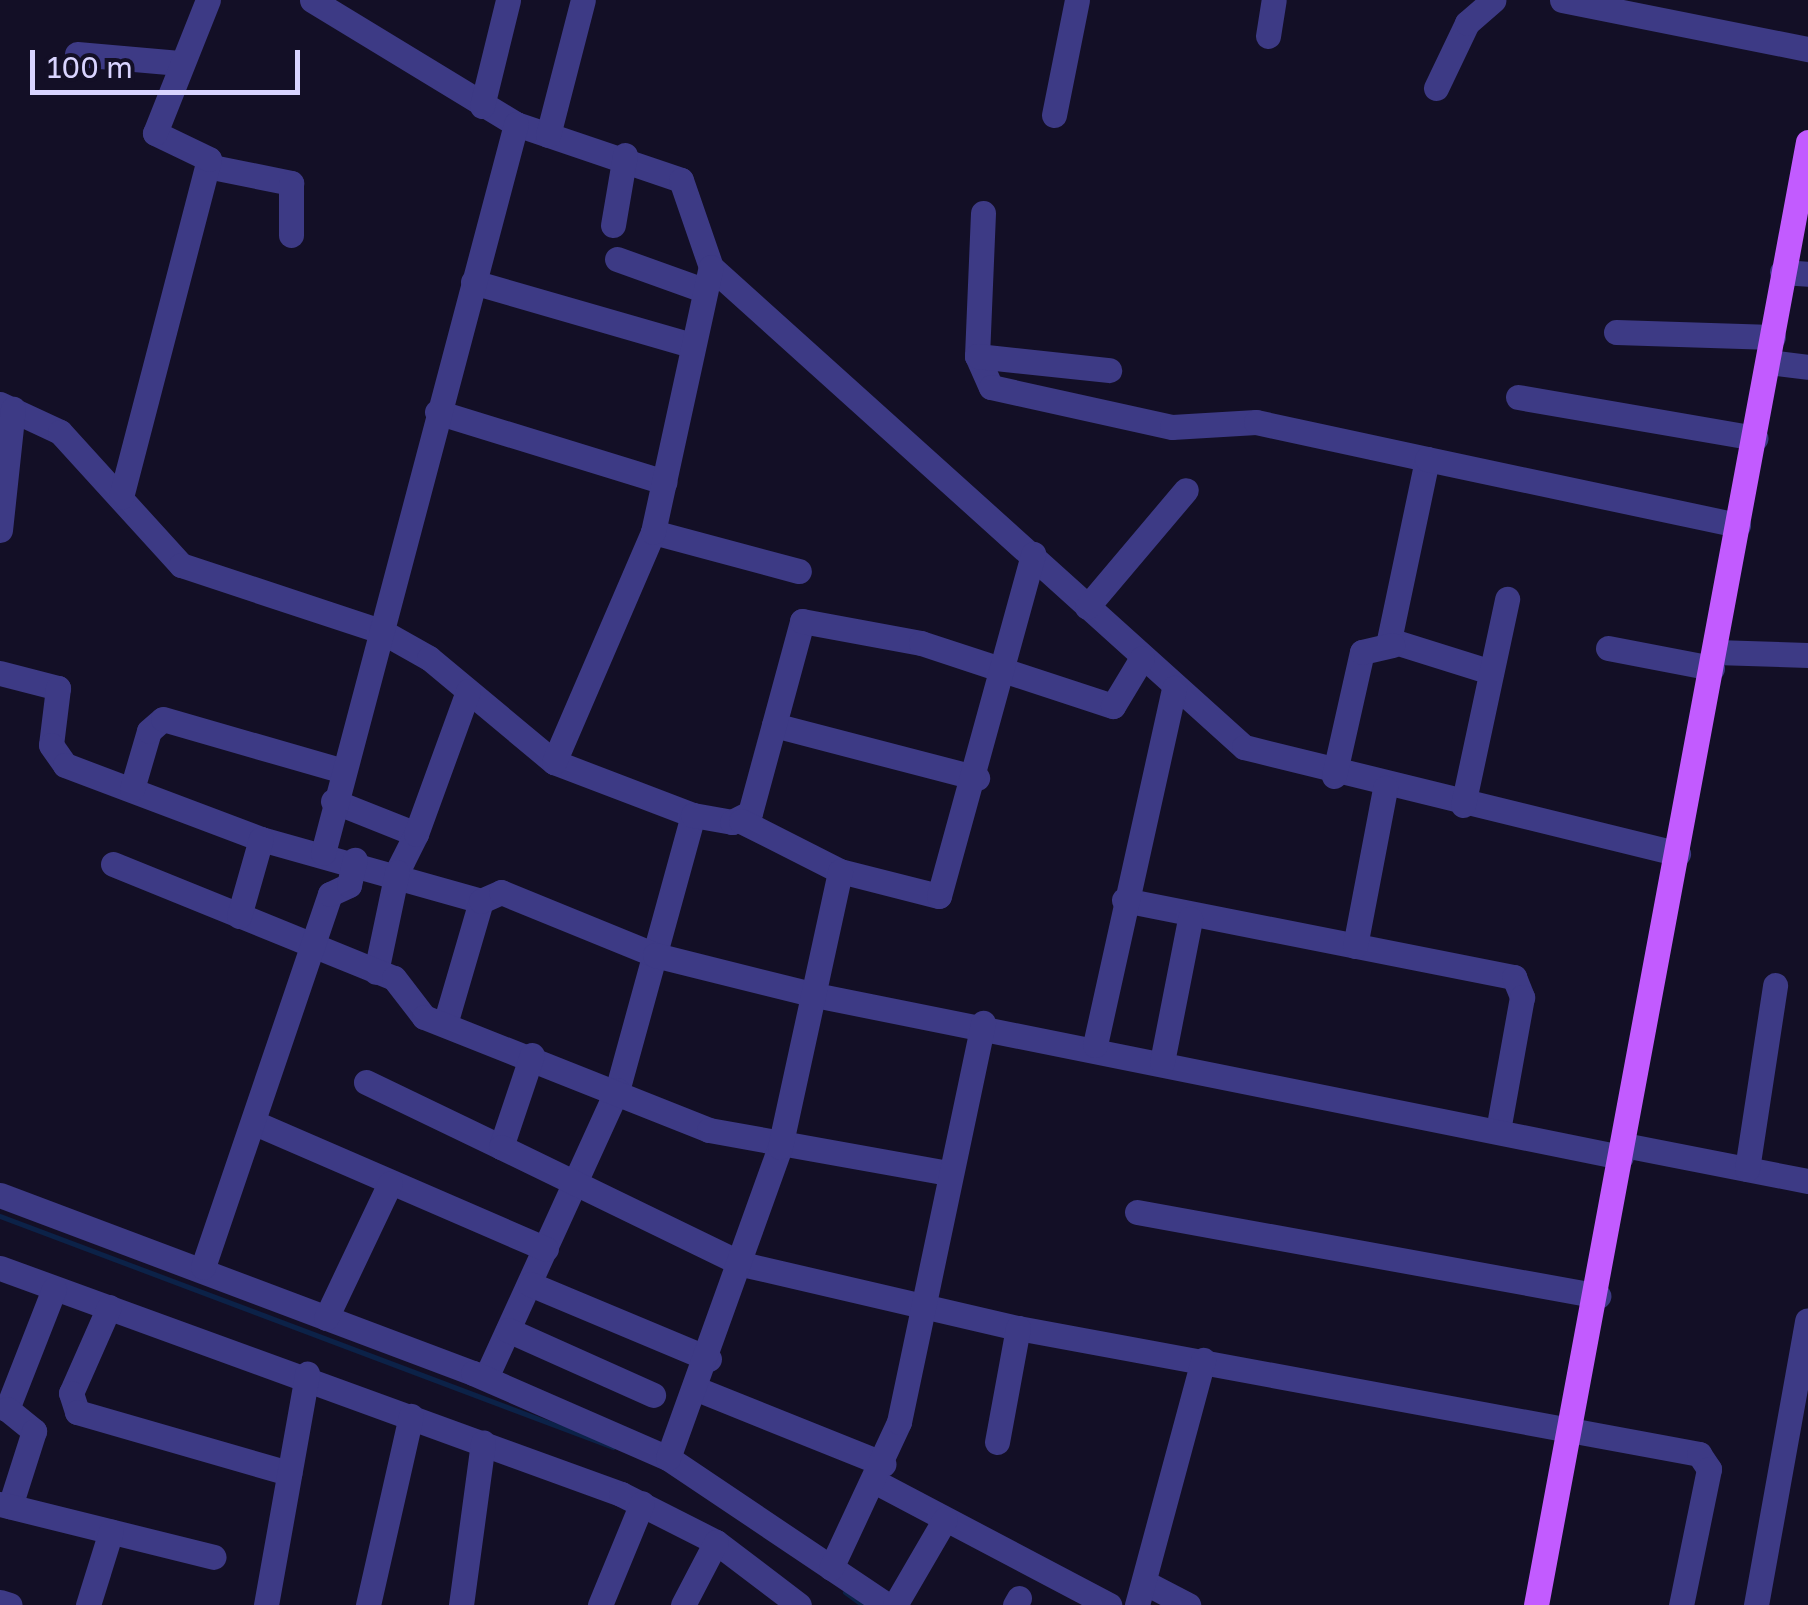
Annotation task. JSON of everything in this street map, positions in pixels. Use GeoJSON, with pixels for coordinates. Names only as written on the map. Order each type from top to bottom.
{"type":"FeatureCollection","features":[{"type":"Feature","properties":{"kind":"main road"},"geometry":{"type":"LineString","coordinates":[[1536,1605],[1565,1434],[1598,1296],[1771,349],[1795,273],[1808,142]]}},
{"type":"Feature","properties":{"kind":"street"},"geometry":{"type":"LineString","coordinates":[[120,497],[208,166],[207,154],[156,138],[180,63],[208,0]]}},
{"type":"Feature","properties":{"kind":"street"},"geometry":{"type":"LineString","coordinates":[[312,0],[516,124],[624,155],[686,184],[707,278],[688,344],[653,532],[554,762]]}},
{"type":"Feature","properties":{"kind":"street"},"geometry":{"type":"LineString","coordinates":[[482,106],[508,0]]}},
{"type":"Feature","properties":{"kind":"street"},"geometry":{"type":"LineString","coordinates":[[548,135],[582,0]]}},
{"type":"Feature","properties":{"kind":"street"},"geometry":{"type":"LineString","coordinates":[[1054,115],[1077,0]]}},
{"type":"Feature","properties":{"kind":"street"},"geometry":{"type":"LineString","coordinates":[[1268,36],[1274,0]]}},
{"type":"Feature","properties":{"kind":"street"},"geometry":{"type":"LineString","coordinates":[[1436,88],[1467,23],[1493,0]]}},
{"type":"Feature","properties":{"kind":"street"},"geometry":{"type":"LineString","coordinates":[[1562,0],[1808,49]]}},
{"type":"Feature","properties":{"kind":"street"},"geometry":{"type":"LineString","coordinates":[[77,54],[180,63]]}},
{"type":"Feature","properties":{"kind":"street"},"geometry":{"type":"LineString","coordinates":[[323,853],[333,801],[516,124]]}},
{"type":"Feature","properties":{"kind":"street"},"geometry":{"type":"LineString","coordinates":[[613,225],[624,155]]}},
{"type":"Feature","properties":{"kind":"street"},"geometry":{"type":"LineString","coordinates":[[208,166],[291,182],[291,235]]}},
{"type":"Feature","properties":{"kind":"street"},"geometry":{"type":"LineString","coordinates":[[982,213],[977,356],[982,376],[1003,393],[1192,430],[1256,422],[1738,526]]}},
{"type":"Feature","properties":{"kind":"street"},"geometry":{"type":"LineString","coordinates":[[617,260],[707,278],[1033,554],[1174,688],[1244,748],[1334,776],[1678,854]]}},
{"type":"Feature","properties":{"kind":"street"},"geometry":{"type":"LineString","coordinates":[[473,282],[688,344]]}},
{"type":"Feature","properties":{"kind":"street"},"geometry":{"type":"LineString","coordinates":[[1616,332],[1771,349],[1808,367]]}},
{"type":"Feature","properties":{"kind":"street"},"geometry":{"type":"LineString","coordinates":[[977,356],[1109,370]]}},
{"type":"Feature","properties":{"kind":"street"},"geometry":{"type":"LineString","coordinates":[[1518,397],[1755,438]]}},
{"type":"Feature","properties":{"kind":"street"},"geometry":{"type":"LineString","coordinates":[[0,530],[7,407],[60,432],[181,565],[381,631],[468,691],[554,762],[693,815],[742,821],[840,871],[939,896],[978,778],[1033,554]]}},
{"type":"Feature","properties":{"kind":"street"},"geometry":{"type":"LineString","coordinates":[[437,412],[664,482]]}},
{"type":"Feature","properties":{"kind":"street"},"geometry":{"type":"LineString","coordinates":[[1392,645],[1427,458]]}},
{"type":"Feature","properties":{"kind":"street"},"geometry":{"type":"LineString","coordinates":[[1086,607],[1186,490]]}},
{"type":"Feature","properties":{"kind":"street"},"geometry":{"type":"LineString","coordinates":[[653,532],[799,571]]}},
{"type":"Feature","properties":{"kind":"street"},"geometry":{"type":"LineString","coordinates":[[1463,805],[1507,599]]}},
{"type":"Feature","properties":{"kind":"street"},"geometry":{"type":"LineString","coordinates":[[742,821],[774,725],[796,628],[812,618],[1003,667],[1112,706],[1142,658]]}},
{"type":"Feature","properties":{"kind":"street"},"geometry":{"type":"LineString","coordinates":[[1334,776],[1359,659],[1367,646],[1392,645],[1491,672]]}},
{"type":"Feature","properties":{"kind":"street"},"geometry":{"type":"LineString","coordinates":[[1608,648],[1713,660],[1808,655]]}},
{"type":"Feature","properties":{"kind":"street"},"geometry":{"type":"LineString","coordinates":[[0,673],[58,688],[56,760],[261,839],[355,860],[481,901],[501,892],[655,955],[815,996],[1096,1045],[1498,1131],[1808,1181]]}},
{"type":"Feature","properties":{"kind":"street"},"geometry":{"type":"LineString","coordinates":[[1096,1045],[1124,900],[1174,688]]}},
{"type":"Feature","properties":{"kind":"street"},"geometry":{"type":"LineString","coordinates":[[376,972],[396,872],[416,834],[468,691]]}},
{"type":"Feature","properties":{"kind":"street"},"geometry":{"type":"LineString","coordinates":[[132,788],[148,731],[163,719],[344,770]]}},
{"type":"Feature","properties":{"kind":"street"},"geometry":{"type":"LineString","coordinates":[[774,725],[978,778]]}},
{"type":"Feature","properties":{"kind":"street"},"geometry":{"type":"LineString","coordinates":[[1355,946],[1385,788]]}},
{"type":"Feature","properties":{"kind":"street"},"geometry":{"type":"LineString","coordinates":[[333,801],[416,834]]}},
{"type":"Feature","properties":{"kind":"street"},"geometry":{"type":"LineString","coordinates":[[486,1378],[582,1182],[617,1090],[693,815]]}},
{"type":"Feature","properties":{"kind":"street"},"geometry":{"type":"LineString","coordinates":[[239,916],[261,839]]}},
{"type":"Feature","properties":{"kind":"street"},"geometry":{"type":"LineString","coordinates":[[203,1267],[318,950],[330,894],[349,885],[355,860]]}},
{"type":"Feature","properties":{"kind":"street"},"geometry":{"type":"LineString","coordinates":[[112,864],[401,984],[415,1012],[709,1130],[780,1147],[948,1173]]}},
{"type":"Feature","properties":{"kind":"street"},"geometry":{"type":"LineString","coordinates":[[668,1458],[709,1359],[780,1147],[840,871]]}},
{"type":"Feature","properties":{"kind":"street"},"geometry":{"type":"LineString","coordinates":[[1124,900],[1190,919],[1355,946],[1520,982],[1498,1131]]}},
{"type":"Feature","properties":{"kind":"street"},"geometry":{"type":"LineString","coordinates":[[445,1024],[481,901]]}},
{"type":"Feature","properties":{"kind":"street"},"geometry":{"type":"LineString","coordinates":[[1162,1062],[1190,919]]}},
{"type":"Feature","properties":{"kind":"street"},"geometry":{"type":"LineString","coordinates":[[1747,1169],[1776,985]]}},
{"type":"Feature","properties":{"kind":"street"},"geometry":{"type":"LineString","coordinates":[[831,1568],[879,1472],[921,1308],[983,1023]]}},
{"type":"Feature","properties":{"kind":"street"},"geometry":{"type":"LineString","coordinates":[[501,1147],[532,1056]]}},
{"type":"Feature","properties":{"kind":"street"},"geometry":{"type":"LineString","coordinates":[[366,1082],[582,1182],[742,1264],[1018,1328],[1202,1360],[1707,1460],[1681,1605]]}},
{"type":"Feature","properties":{"kind":"street"},"geometry":{"type":"LineString","coordinates":[[255,1123],[546,1249]]}},
{"type":"Feature","properties":{"kind":"street"},"geometry":{"type":"LineString","coordinates":[[326,1318],[390,1183]]}},
{"type":"Feature","properties":{"kind":"street"},"geometry":{"type":"LineString","coordinates":[[0,1195],[203,1267],[486,1378],[668,1458],[891,1605],[945,1519]]}},
{"type":"Feature","properties":{"kind":"street"},"geometry":{"type":"LineString","coordinates":[[1136,1212],[1598,1296]]}},
{"type":"Feature","properties":{"kind":"street"},"geometry":{"type":"LineString","coordinates":[[0,1268],[307,1374],[642,1503],[716,1542],[794,1604]]}},
{"type":"Feature","properties":{"kind":"street"},"geometry":{"type":"LineString","coordinates":[[530,1284],[709,1359]]}},
{"type":"Feature","properties":{"kind":"street"},"geometry":{"type":"LineString","coordinates":[[54,1289],[4,1408],[34,1431],[5,1505],[214,1557]]}},
{"type":"Feature","properties":{"kind":"street"},"geometry":{"type":"LineString","coordinates":[[110,1308],[71,1394],[77,1412],[290,1473]]}},
{"type":"Feature","properties":{"kind":"street"},"geometry":{"type":"LineString","coordinates":[[1756,1605],[1806,1320]]}},
{"type":"Feature","properties":{"kind":"street"},"geometry":{"type":"LineString","coordinates":[[998,1442],[1018,1328]]}},
{"type":"Feature","properties":{"kind":"street"},"geometry":{"type":"LineString","coordinates":[[508,1330],[653,1394]]}},
{"type":"Feature","properties":{"kind":"street"},"geometry":{"type":"LineString","coordinates":[[1188,1605],[1140,1594],[1202,1360]]}},
{"type":"Feature","properties":{"kind":"street"},"geometry":{"type":"LineString","coordinates":[[266,1605],[307,1374]]}},
{"type":"Feature","properties":{"kind":"street"},"geometry":{"type":"LineString","coordinates":[[697,1389],[879,1472],[945,1519],[1110,1605]]}},
{"type":"Feature","properties":{"kind":"street"},"geometry":{"type":"LineString","coordinates":[[368,1605],[410,1416]]}},
{"type":"Feature","properties":{"kind":"street"},"geometry":{"type":"LineString","coordinates":[[461,1605],[484,1442]]}},
{"type":"Feature","properties":{"kind":"street"},"geometry":{"type":"LineString","coordinates":[[600,1605],[642,1503]]}},
{"type":"Feature","properties":{"kind":"street"},"geometry":{"type":"LineString","coordinates":[[88,1605],[111,1530]]}},
{"type":"Feature","properties":{"kind":"street"},"geometry":{"type":"LineString","coordinates":[[683,1605],[716,1542]]}},
{"type":"Feature","properties":{"kind":"street"},"geometry":{"type":"LineString","coordinates":[[0,1602],[10,1605]]}},
{"type":"Feature","properties":{"kind":"waterway"},"geometry":{"type":"LineString","coordinates":[[0,1216],[613,1447]]}},
{"type":"Feature","properties":{"kind":"waterway"},"geometry":{"type":"LineString","coordinates":[[845,1592],[863,1605]]}}]}
